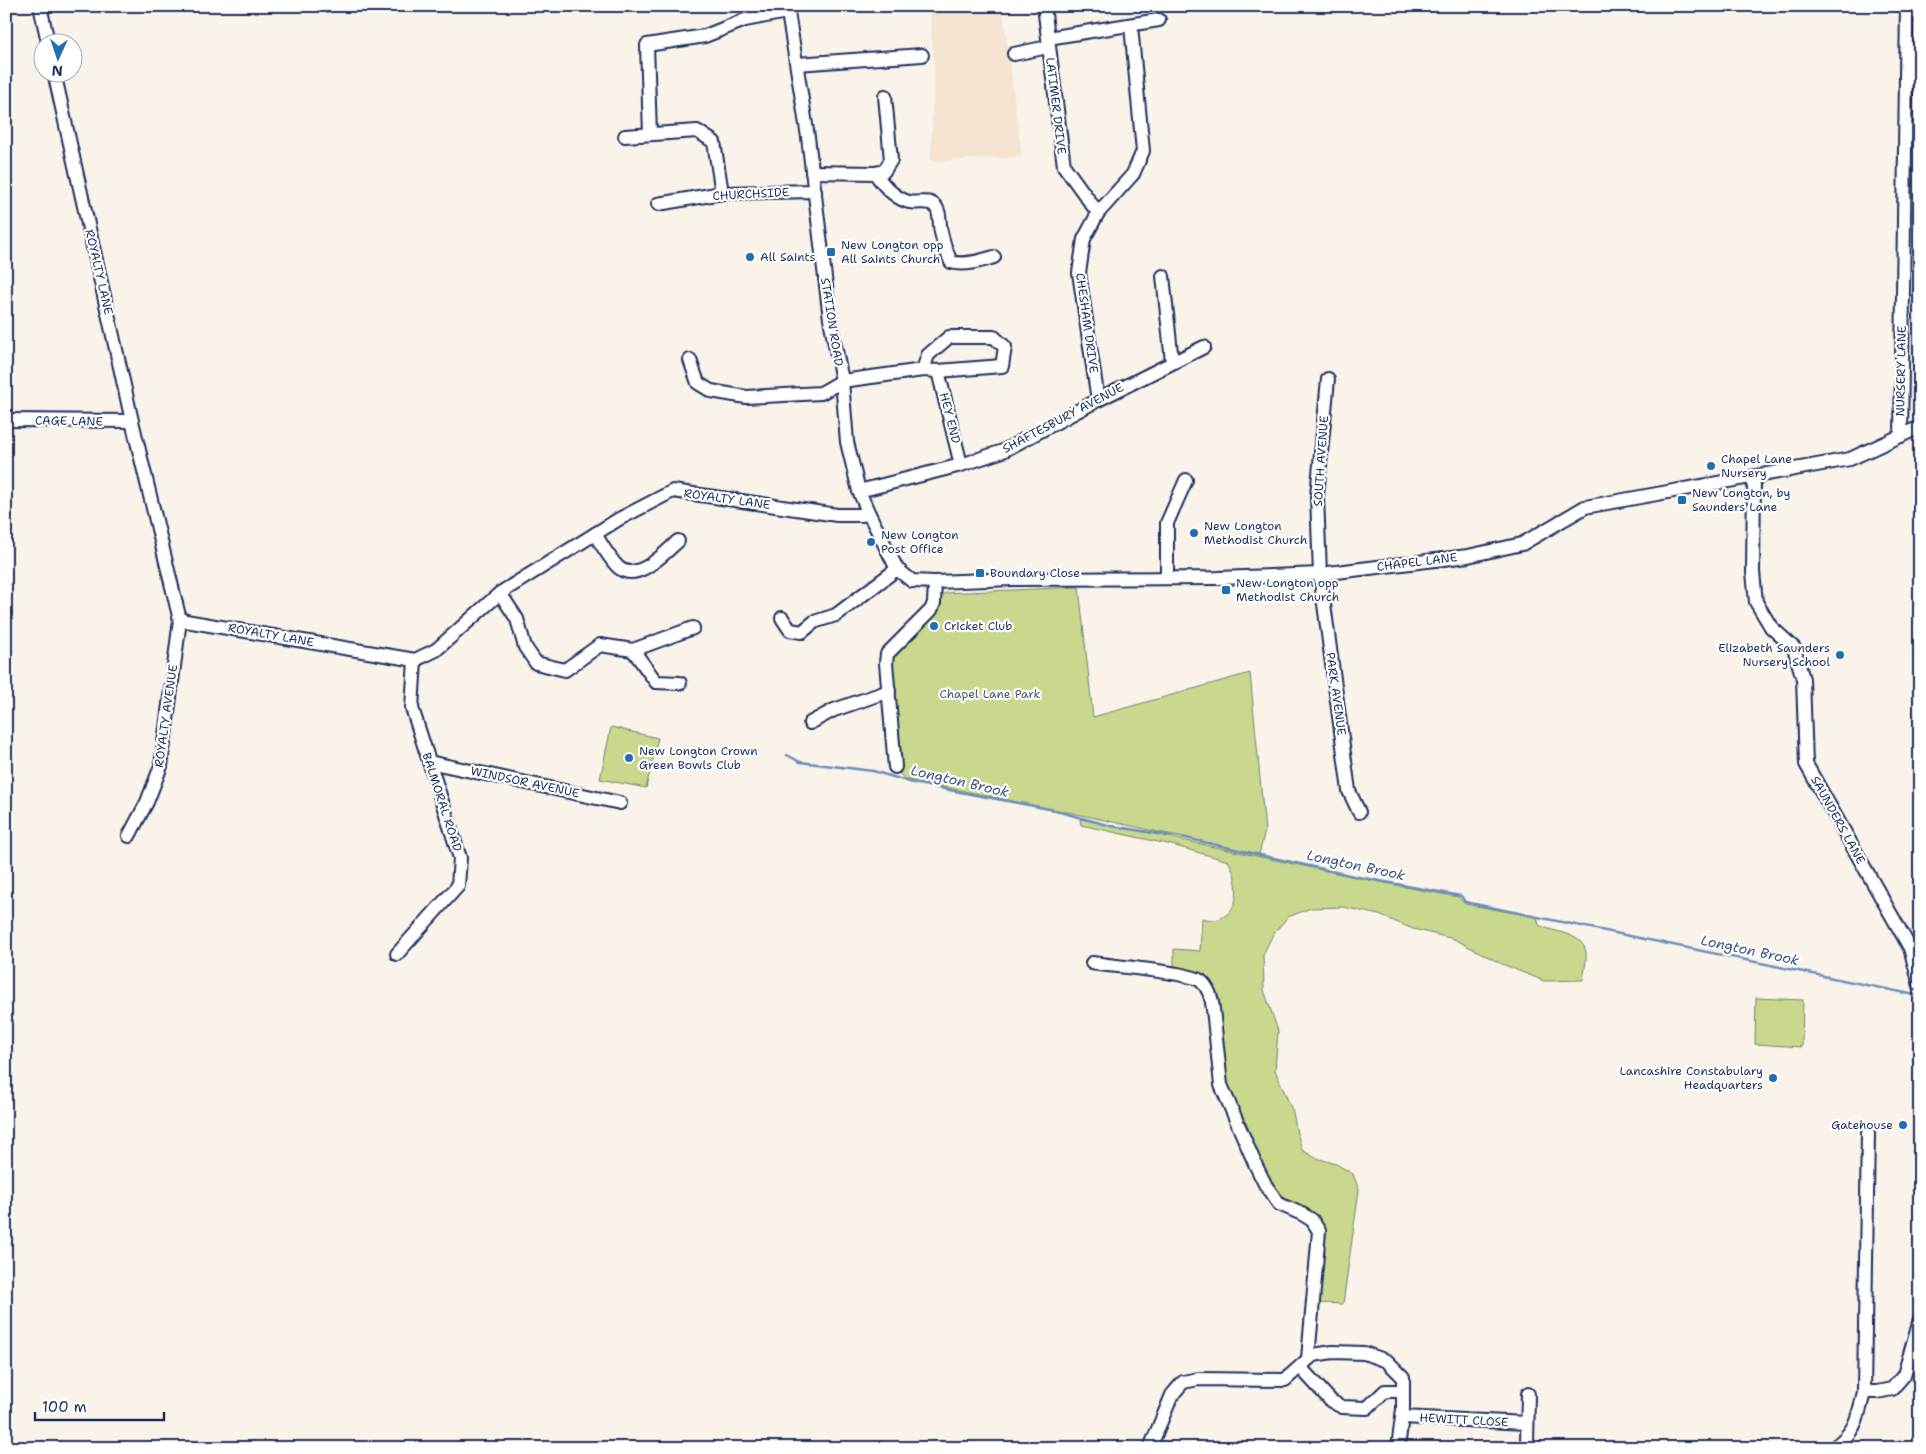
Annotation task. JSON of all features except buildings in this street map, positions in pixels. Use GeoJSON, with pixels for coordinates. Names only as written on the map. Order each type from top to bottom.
{"type":"FeatureCollection","features":[{"type":"Feature","properties":{"kind":"street"},"geometry":{"type":"LineString","coordinates":[[40,6],[46,32]]}},
{"type":"Feature","properties":{"kind":"street","name":"LATIMER DRIVE"},"geometry":{"type":"LineString","coordinates":[[1044,6],[1064,166],[1098,213]]}},
{"type":"Feature","properties":{"kind":"street"},"geometry":{"type":"LineString","coordinates":[[1909,6],[1920,16]]}},
{"type":"Feature","properties":{"kind":"street","name":"NURSERY LANE"},"geometry":{"type":"LineString","coordinates":[[1900,436],[1909,6]]}},
{"type":"Feature","properties":{"kind":"street"},"geometry":{"type":"LineString","coordinates":[[650,134],[648,45],[705,36],[744,20],[787,9]]}},
{"type":"Feature","properties":{"kind":"street","name":"STATION ROAD"},"geometry":{"type":"LineString","coordinates":[[787,9],[797,64],[815,191],[830,319],[842,380],[847,442],[859,491],[897,569]]}},
{"type":"Feature","properties":{"kind":"street"},"geometry":{"type":"LineString","coordinates":[[1048,42],[1159,20]]}},
{"type":"Feature","properties":{"kind":"street","name":"CHESHAM DRIVE"},"geometry":{"type":"LineString","coordinates":[[1098,400],[1079,273],[1084,239],[1098,213],[1133,174],[1142,151],[1131,26]]}},
{"type":"Feature","properties":{"kind":"street","name":"LATIMER DRIVE"},"geometry":{"type":"LineString","coordinates":[[1014,54],[1048,42]]}},
{"type":"Feature","properties":{"kind":"street"},"geometry":{"type":"LineString","coordinates":[[797,64],[922,56]]}},
{"type":"Feature","properties":{"kind":"street","name":"ROYALTY LANE"},"geometry":{"type":"LineString","coordinates":[[56,82],[132,421],[180,620],[415,660],[436,650],[500,593],[619,519],[673,491],[837,514],[870,514]]}},
{"type":"Feature","properties":{"kind":"street"},"geometry":{"type":"LineString","coordinates":[[812,172],[884,171],[891,160],[885,96]]}},
{"type":"Feature","properties":{"kind":"street"},"geometry":{"type":"LineString","coordinates":[[625,136],[697,131],[714,142],[722,194]]}},
{"type":"Feature","properties":{"kind":"street"},"geometry":{"type":"LineString","coordinates":[[874,172],[883,185],[900,198],[909,202],[928,202],[934,205],[937,210],[940,231],[951,262],[974,262],[994,257]]}},
{"type":"Feature","properties":{"kind":"street","name":"CHURCHSIDE"},"geometry":{"type":"LineString","coordinates":[[658,204],[722,194],[815,191]]}},
{"type":"Feature","properties":{"kind":"street"},"geometry":{"type":"LineString","coordinates":[[1163,276],[1172,362]]}},
{"type":"Feature","properties":{"kind":"street"},"geometry":{"type":"LineString","coordinates":[[690,360],[698,383],[711,391],[746,398],[821,393],[842,380],[923,370],[938,371],[1002,366],[1005,347],[994,337],[949,337],[928,354],[923,370]]}},
{"type":"Feature","properties":{"kind":"street","name":"SHAFTESBURY AVENUE"},"geometry":{"type":"LineString","coordinates":[[859,491],[961,464],[1004,450],[1204,347]]}},
{"type":"Feature","properties":{"kind":"street","name":"HEY END"},"geometry":{"type":"LineString","coordinates":[[938,371],[961,464]]}},
{"type":"Feature","properties":{"kind":"street","name":"SOUTH AVENUE"},"geometry":{"type":"LineString","coordinates":[[1320,574],[1317,496],[1328,378]]}},
{"type":"Feature","properties":{"kind":"street","name":"CAGE LANE"},"geometry":{"type":"LineString","coordinates":[[6,420],[132,421]]}},
{"type":"Feature","properties":{"kind":"street","name":"CHAPEL LANE"},"geometry":{"type":"LineString","coordinates":[[897,569],[912,581],[935,582],[1013,579],[1218,578],[1320,574],[1477,554],[1522,544],[1585,508],[1850,459],[1920,427]]}},
{"type":"Feature","properties":{"kind":"street","name":"SAUNDERS LANE"},"geometry":{"type":"LineString","coordinates":[[1754,478],[1753,572],[1756,602],[1771,627],[1794,648],[1803,679],[1806,764],[1910,948],[1920,985]]}},
{"type":"Feature","properties":{"kind":"street"},"geometry":{"type":"LineString","coordinates":[[1167,578],[1167,523],[1186,480]]}},
{"type":"Feature","properties":{"kind":"street"},"geometry":{"type":"LineString","coordinates":[[595,534],[618,567],[625,572],[637,572],[658,560],[678,541]]}},
{"type":"Feature","properties":{"kind":"street"},"geometry":{"type":"LineString","coordinates":[[782,618],[790,630],[802,632],[814,622],[836,615],[897,569]]}},
{"type":"Feature","properties":{"kind":"street","name":"PARK AVENUE"},"geometry":{"type":"LineString","coordinates":[[1320,574],[1349,791],[1360,812]]}},
{"type":"Feature","properties":{"kind":"street"},"geometry":{"type":"LineString","coordinates":[[895,768],[887,654],[931,610],[934,603],[935,582]]}},
{"type":"Feature","properties":{"kind":"street"},"geometry":{"type":"LineString","coordinates":[[500,593],[517,619],[525,647],[536,664],[565,670],[600,644],[633,650],[693,628]]}},
{"type":"Feature","properties":{"kind":"street","name":"ROYALTY AVENUE"},"geometry":{"type":"LineString","coordinates":[[130,836],[147,802],[161,766],[180,620]]}},
{"type":"Feature","properties":{"kind":"street"},"geometry":{"type":"LineString","coordinates":[[633,650],[656,682],[680,683]]}},
{"type":"Feature","properties":{"kind":"street","name":"BALMORAL ROAD"},"geometry":{"type":"LineString","coordinates":[[397,954],[458,886],[460,858],[412,708],[415,660]]}},
{"type":"Feature","properties":{"kind":"street"},"geometry":{"type":"LineString","coordinates":[[810,723],[834,710],[889,691]]}},
{"type":"Feature","properties":{"kind":"street","name":"WINDSOR AVENUE"},"geometry":{"type":"LineString","coordinates":[[429,762],[620,803]]}},
{"type":"Feature","properties":{"kind":"street"},"geometry":{"type":"LineString","coordinates":[[1092,963],[1170,973],[1197,979],[1206,987],[1211,997],[1213,1009],[1221,1085],[1256,1166],[1266,1186],[1279,1204],[1312,1220],[1319,1231],[1304,1363],[1331,1401],[1342,1407],[1367,1408],[1384,1391],[1403,1391]]}},
{"type":"Feature","properties":{"kind":"street"},"geometry":{"type":"LineString","coordinates":[[1833,1448],[1855,1426],[1864,1392],[1868,1133]]}},
{"type":"Feature","properties":{"kind":"street"},"geometry":{"type":"LineString","coordinates":[[1864,1392],[1892,1389],[1904,1375],[1920,1319]]}},
{"type":"Feature","properties":{"kind":"street"},"geometry":{"type":"LineString","coordinates":[[1150,1448],[1172,1395],[1183,1382],[1199,1379],[1285,1380],[1313,1355],[1333,1352],[1364,1353],[1387,1361],[1403,1377],[1402,1417],[1398,1448]]}},
{"type":"Feature","properties":{"kind":"street","name":"HEWITT CLOSE"},"geometry":{"type":"LineString","coordinates":[[1527,1444],[1528,1394]]}},
{"type":"Feature","properties":{"kind":"street","name":"HEWITT CLOSE"},"geometry":{"type":"LineString","coordinates":[[1402,1417],[1527,1423]]}},
{"type":"Feature","properties":{"kind":"shaded area"},"geometry":{"type":"Polygon","coordinates":[[[929,6],[1002,6],[1022,157],[931,161],[934,61],[929,6]]]}},
{"type":"Feature","properties":{"kind":"green space","name":"Chapel Lane Park"},"geometry":{"type":"Polygon","coordinates":[[[1079,587],[1093,717],[1250,673],[1265,831],[1259,854],[904,779],[895,767],[890,649],[945,593],[1079,587]]]}},
{"type":"Feature","properties":{"kind":"green space","name":"New Longton Crown Green Bowls Club"},"geometry":{"type":"Polygon","coordinates":[[[611,727],[658,738],[646,788],[600,779],[611,727]]]}},
{"type":"Feature","properties":{"kind":"green space"},"geometry":{"type":"Polygon","coordinates":[[[1080,819],[1458,897],[1465,904],[1537,917],[1539,925],[1573,937],[1583,945],[1586,952],[1586,963],[1583,980],[1544,981],[1502,964],[1454,939],[1413,929],[1379,915],[1343,907],[1311,908],[1288,917],[1273,934],[1263,955],[1264,990],[1278,1031],[1275,1070],[1293,1112],[1302,1150],[1314,1157],[1336,1164],[1353,1174],[1359,1190],[1343,1304],[1317,1303],[1322,1233],[1278,1199],[1224,1085],[1213,992],[1176,970],[1174,966],[1174,949],[1200,951],[1202,918],[1216,920],[1226,915],[1232,909],[1235,902],[1236,885],[1232,868],[1228,861],[1172,845],[1081,825],[1080,819]]]}},
{"type":"Feature","properties":{"kind":"green space"},"geometry":{"type":"Polygon","coordinates":[[[1756,998],[1803,1000],[1802,1047],[1755,1044],[1756,998]]]}},
{"type":"Feature","properties":{"kind":"waterway","name":"Longton Brook"},"geometry":{"type":"LineString","coordinates":[[787,755],[800,762],[873,771],[913,783],[1049,809],[1111,826],[1181,837],[1358,877],[1461,896],[1465,902],[1920,996]]}},
{"type":"Feature","properties":{"kind":"place","name":"New Longton opp All Saints Church"},"geometry":{"type":"Point","coordinates":[831,252]}},
{"type":"Feature","properties":{"kind":"place","name":"All Saints"},"geometry":{"type":"Point","coordinates":[750,257]}},
{"type":"Feature","properties":{"kind":"place","name":"Chapel Lane Nursery"},"geometry":{"type":"Point","coordinates":[1711,466]}},
{"type":"Feature","properties":{"kind":"place","name":"New Longton, by Saunders Lane"},"geometry":{"type":"Point","coordinates":[1682,500]}},
{"type":"Feature","properties":{"kind":"place","name":"New Longton Methodist Church"},"geometry":{"type":"Point","coordinates":[1194,533]}},
{"type":"Feature","properties":{"kind":"place","name":"New Longton Post Office"},"geometry":{"type":"Point","coordinates":[871,542]}},
{"type":"Feature","properties":{"kind":"place","name":"Boundary Close"},"geometry":{"type":"Point","coordinates":[980,573]}},
{"type":"Feature","properties":{"kind":"place","name":"New Longton opp Methodist Church"},"geometry":{"type":"Point","coordinates":[1226,590]}},
{"type":"Feature","properties":{"kind":"place","name":"Cricket Club"},"geometry":{"type":"Point","coordinates":[934,626]}},
{"type":"Feature","properties":{"kind":"place","name":"Elizabeth Saunders Nursery School"},"geometry":{"type":"Point","coordinates":[1840,655]}},
{"type":"Feature","properties":{"kind":"place","name":"New Longton Crown Green Bowls Club"},"geometry":{"type":"Point","coordinates":[629,758]}},
{"type":"Feature","properties":{"kind":"place","name":"Lancashire Constabulary Headquarters"},"geometry":{"type":"Point","coordinates":[1773,1078]}},
{"type":"Feature","properties":{"kind":"place","name":"Gatehouse"},"geometry":{"type":"Point","coordinates":[1903,1125]}}]}
